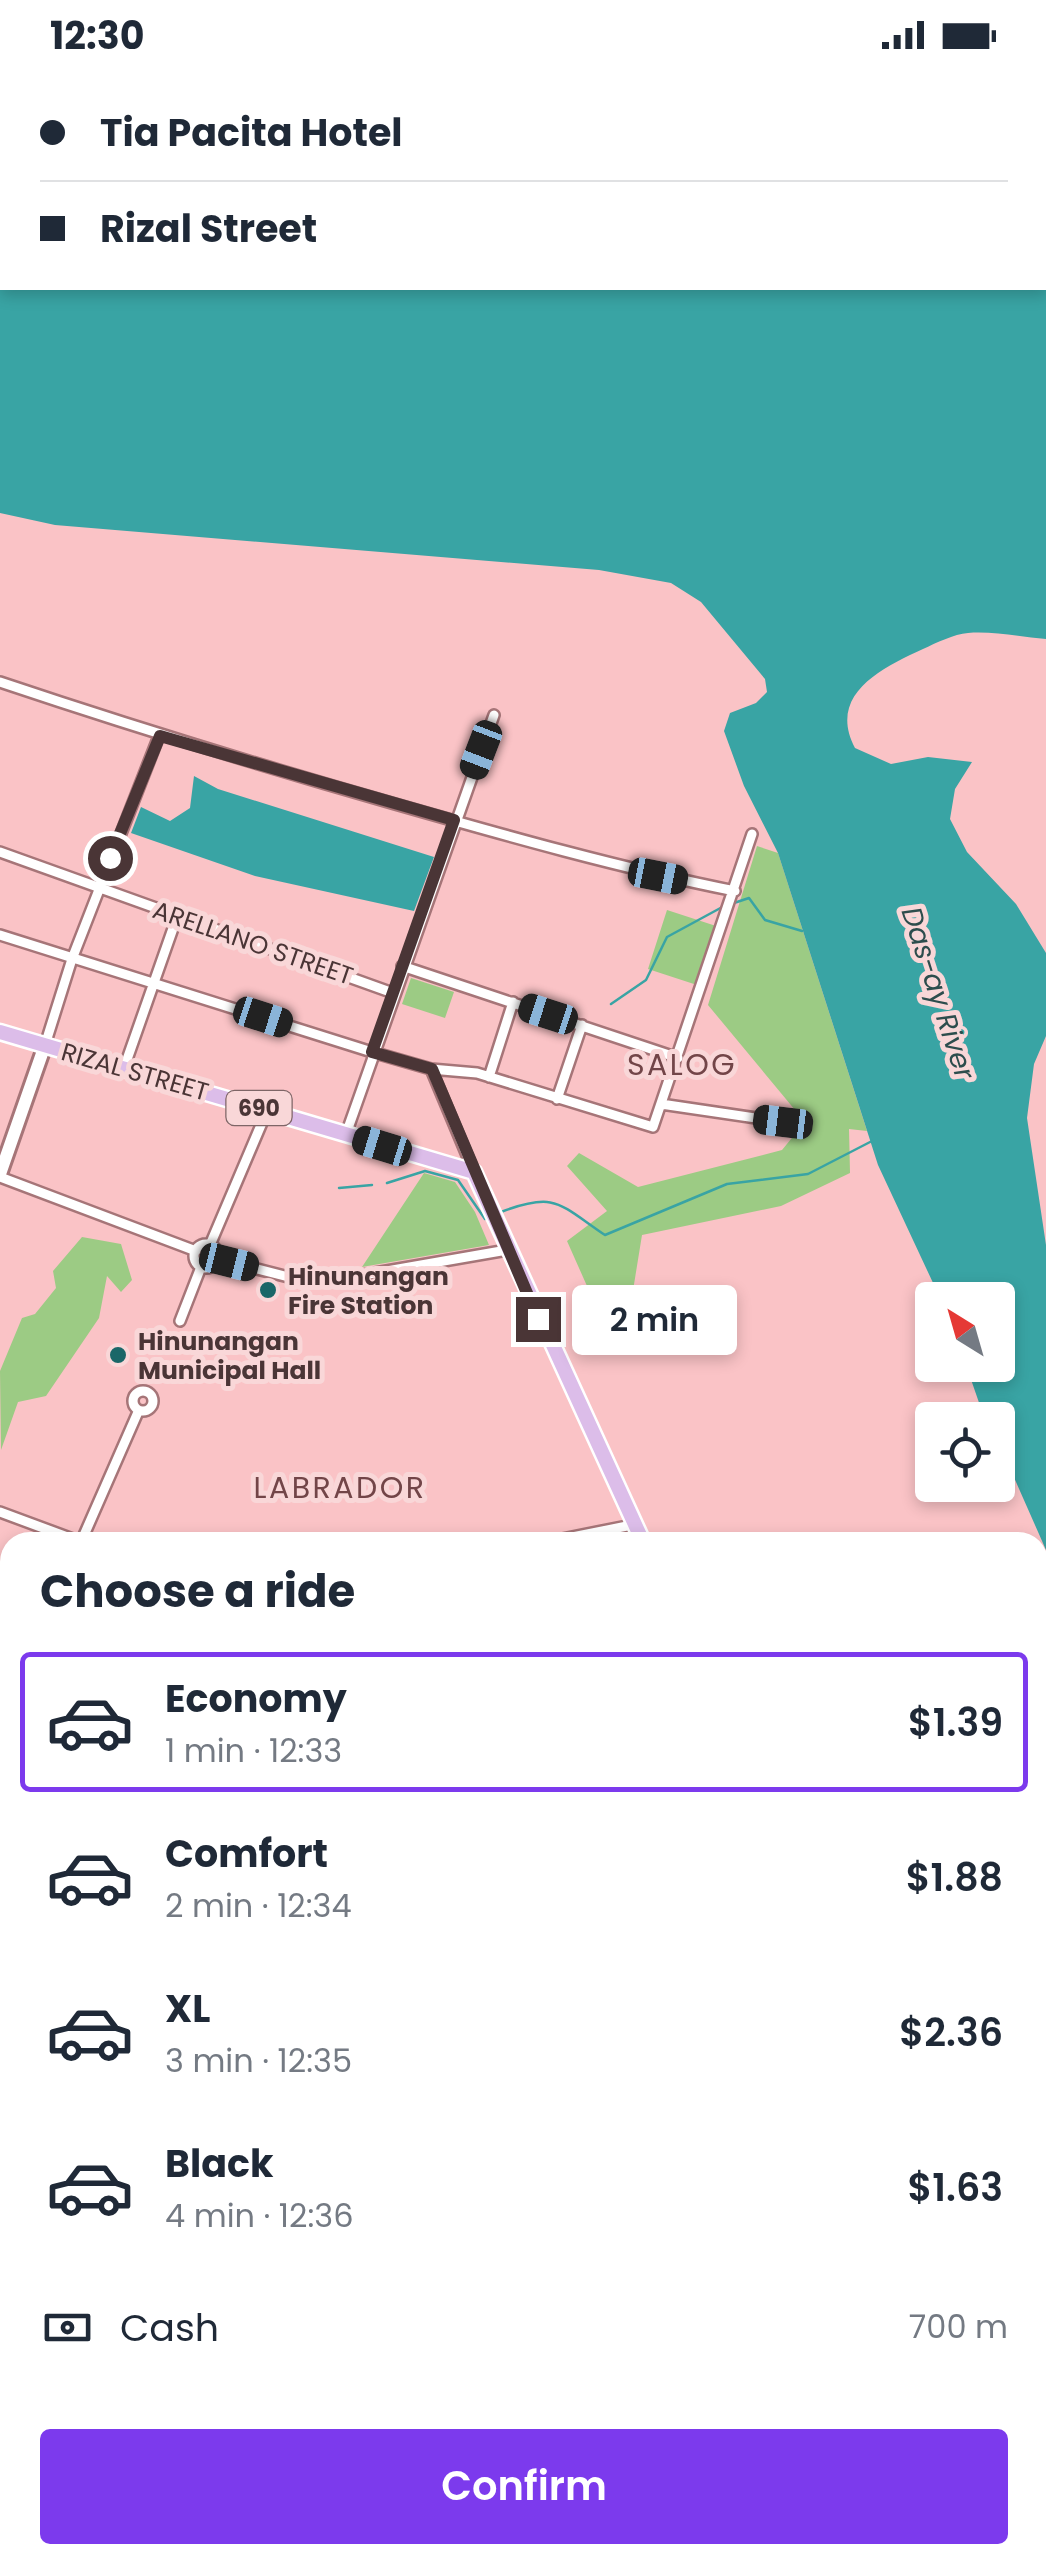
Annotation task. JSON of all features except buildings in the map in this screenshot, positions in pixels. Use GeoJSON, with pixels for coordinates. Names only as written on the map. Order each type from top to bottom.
{"type":"FeatureCollection","features":[{"type":"Feature","properties":{"kind":"main road","name":"RIZAL STREET"},"geometry":{"type":"LineString","coordinates":[[0,1032],[474,1172]]}},
{"type":"Feature","properties":{"kind":"main road"},"geometry":{"type":"LineString","coordinates":[[474,1172],[637,1532]]}},
{"type":"Feature","properties":{"kind":"street"},"geometry":{"type":"LineString","coordinates":[[0,682],[160,736],[454,820],[658,876],[736,891]]}},
{"type":"Feature","properties":{"kind":"street"},"geometry":{"type":"LineString","coordinates":[[346,1134],[402,966],[494,715]]}},
{"type":"Feature","properties":{"kind":"street"},"geometry":{"type":"LineString","coordinates":[[160,736],[72,959],[0,1175],[196,1251],[210,1245],[267,1111]]}},
{"type":"Feature","properties":{"kind":"street"},"geometry":{"type":"LineString","coordinates":[[0,935],[372,1052],[432,1069],[489,1077],[653,1127],[736,891],[752,834]]}},
{"type":"Feature","properties":{"kind":"street","name":"ARELLANO STREET"},"geometry":{"type":"LineString","coordinates":[[0,852],[393,993]]}},
{"type":"Feature","properties":{"kind":"street"},"geometry":{"type":"LineString","coordinates":[[124,1068],[177,917]]}},
{"type":"Feature","properties":{"kind":"street"},"geometry":{"type":"LineString","coordinates":[[402,966],[678,1058]]}},
{"type":"Feature","properties":{"kind":"street"},"geometry":{"type":"LineString","coordinates":[[489,1077],[513,1002]]}},
{"type":"Feature","properties":{"kind":"street"},"geometry":{"type":"LineString","coordinates":[[558,1099],[582,1025]]}},
{"type":"Feature","properties":{"kind":"street"},"geometry":{"type":"LineString","coordinates":[[432,1069],[474,1172]]}},
{"type":"Feature","properties":{"kind":"street"},"geometry":{"type":"LineString","coordinates":[[661,1104],[783,1122]]}},
{"type":"Feature","properties":{"kind":"street"},"geometry":{"type":"LineString","coordinates":[[210,1245],[218,1258],[304,1281],[352,1277],[507,1250]]}},
{"type":"Feature","properties":{"kind":"street"},"geometry":{"type":"LineString","coordinates":[[180,1321],[202,1267],[196,1251]]}},
{"type":"Feature","properties":{"kind":"street"},"geometry":{"type":"LineString","coordinates":[[202,1267],[214,1266],[218,1258]]}},
{"type":"Feature","properties":{"kind":"street"},"geometry":{"type":"LineString","coordinates":[[85,1532],[138,1412]]}},
{"type":"Feature","properties":{"kind":"street"},"geometry":{"type":"LineString","coordinates":[[0,1512],[54,1532]]}},
{"type":"Feature","properties":{"kind":"street"},"geometry":{"type":"LineString","coordinates":[[594,1532],[632,1524]]}},
{"type":"Feature","properties":{"kind":"green space"},"geometry":{"type":"Polygon","coordinates":[[[757,846],[778,853],[867,1131],[849,1129],[850,1173],[781,1206],[642,1235],[630,1309],[607,1331],[567,1241],[607,1211],[567,1166],[579,1153],[638,1187],[782,1150],[805,1122],[708,1005],[757,846]]]}},
{"type":"Feature","properties":{"kind":"green space"},"geometry":{"type":"Polygon","coordinates":[[[667,910],[716,926],[697,985],[648,969],[667,910]]]}},
{"type":"Feature","properties":{"kind":"green space"},"geometry":{"type":"Polygon","coordinates":[[[411,978],[454,992],[445,1018],[402,1004],[411,978]]]}},
{"type":"Feature","properties":{"kind":"green space"},"geometry":{"type":"Polygon","coordinates":[[[424,1173],[455,1182],[475,1212],[489,1245],[362,1267],[424,1173]]]}},
{"type":"Feature","properties":{"kind":"green space"},"geometry":{"type":"Polygon","coordinates":[[[82,1237],[121,1244],[132,1280],[121,1292],[107,1276],[99,1318],[46,1396],[18,1402],[1,1450],[0,1371],[22,1318],[35,1314],[56,1288],[53,1271],[82,1237]]]}},
{"type":"Feature","properties":{"kind":"water","name":"Das-ay River"},"geometry":{"type":"Polygon","coordinates":[[[0,290],[1046,290],[1046,639],[968,633],[907,657],[876,675],[853,698],[848,729],[855,748],[891,764],[928,757],[972,762],[955,789],[950,819],[967,852],[1016,904],[1046,953],[1046,1036],[1034,1064],[1027,1118],[1046,1245],[1046,1532],[1038,1532],[1015,1480],[1015,1402],[979,1402],[972,1382],[1015,1382],[1015,1282],[933,1282],[878,1165],[778,853],[744,786],[724,731],[730,713],[756,703],[767,692],[765,679],[701,602],[671,583],[599,570],[55,525],[0,513],[0,290]]]}},
{"type":"Feature","properties":{"kind":"water"},"geometry":{"type":"Polygon","coordinates":[[[194,776],[218,789],[434,857],[414,911],[255,876],[131,833],[141,807],[170,821],[190,808],[194,776]]]}},
{"type":"Feature","properties":{"kind":"waterway"},"geometry":{"type":"LineString","coordinates":[[734,903],[749,898],[765,920],[802,931]]}},
{"type":"Feature","properties":{"kind":"waterway"},"geometry":{"type":"LineString","coordinates":[[611,1004],[646,980],[667,937],[726,905]]}},
{"type":"Feature","properties":{"kind":"waterway"},"geometry":{"type":"LineString","coordinates":[[501,1212],[534,1202],[556,1204],[605,1235],[727,1184],[808,1174],[872,1141]]}},
{"type":"Feature","properties":{"kind":"waterway"},"geometry":{"type":"LineString","coordinates":[[387,1183],[425,1171],[458,1180],[485,1219]]}},
{"type":"Feature","properties":{"kind":"waterway"},"geometry":{"type":"LineString","coordinates":[[339,1188],[372,1185]]}},
{"type":"Feature","properties":{"kind":"place","name":"Hinunangan Fire Station"},"geometry":{"type":"Point","coordinates":[268,1290]}},
{"type":"Feature","properties":{"kind":"place","name":"Hinunangan Municipal Hall"},"geometry":{"type":"Point","coordinates":[118,1355]}},
{"type":"Feature","properties":{"kind":"district","name":"SALOG"},"geometry":{"type":"Point","coordinates":[682,1064]}},
{"type":"Feature","properties":{"kind":"district","name":"LABRADOR"},"geometry":{"type":"Point","coordinates":[340,1487]}},
{"type":"Feature","properties":{"kind":"route"},"geometry":{"type":"LineString","coordinates":[[110,858],[160,736],[454,820],[372,1052],[432,1069],[538,1319]]}}]}
